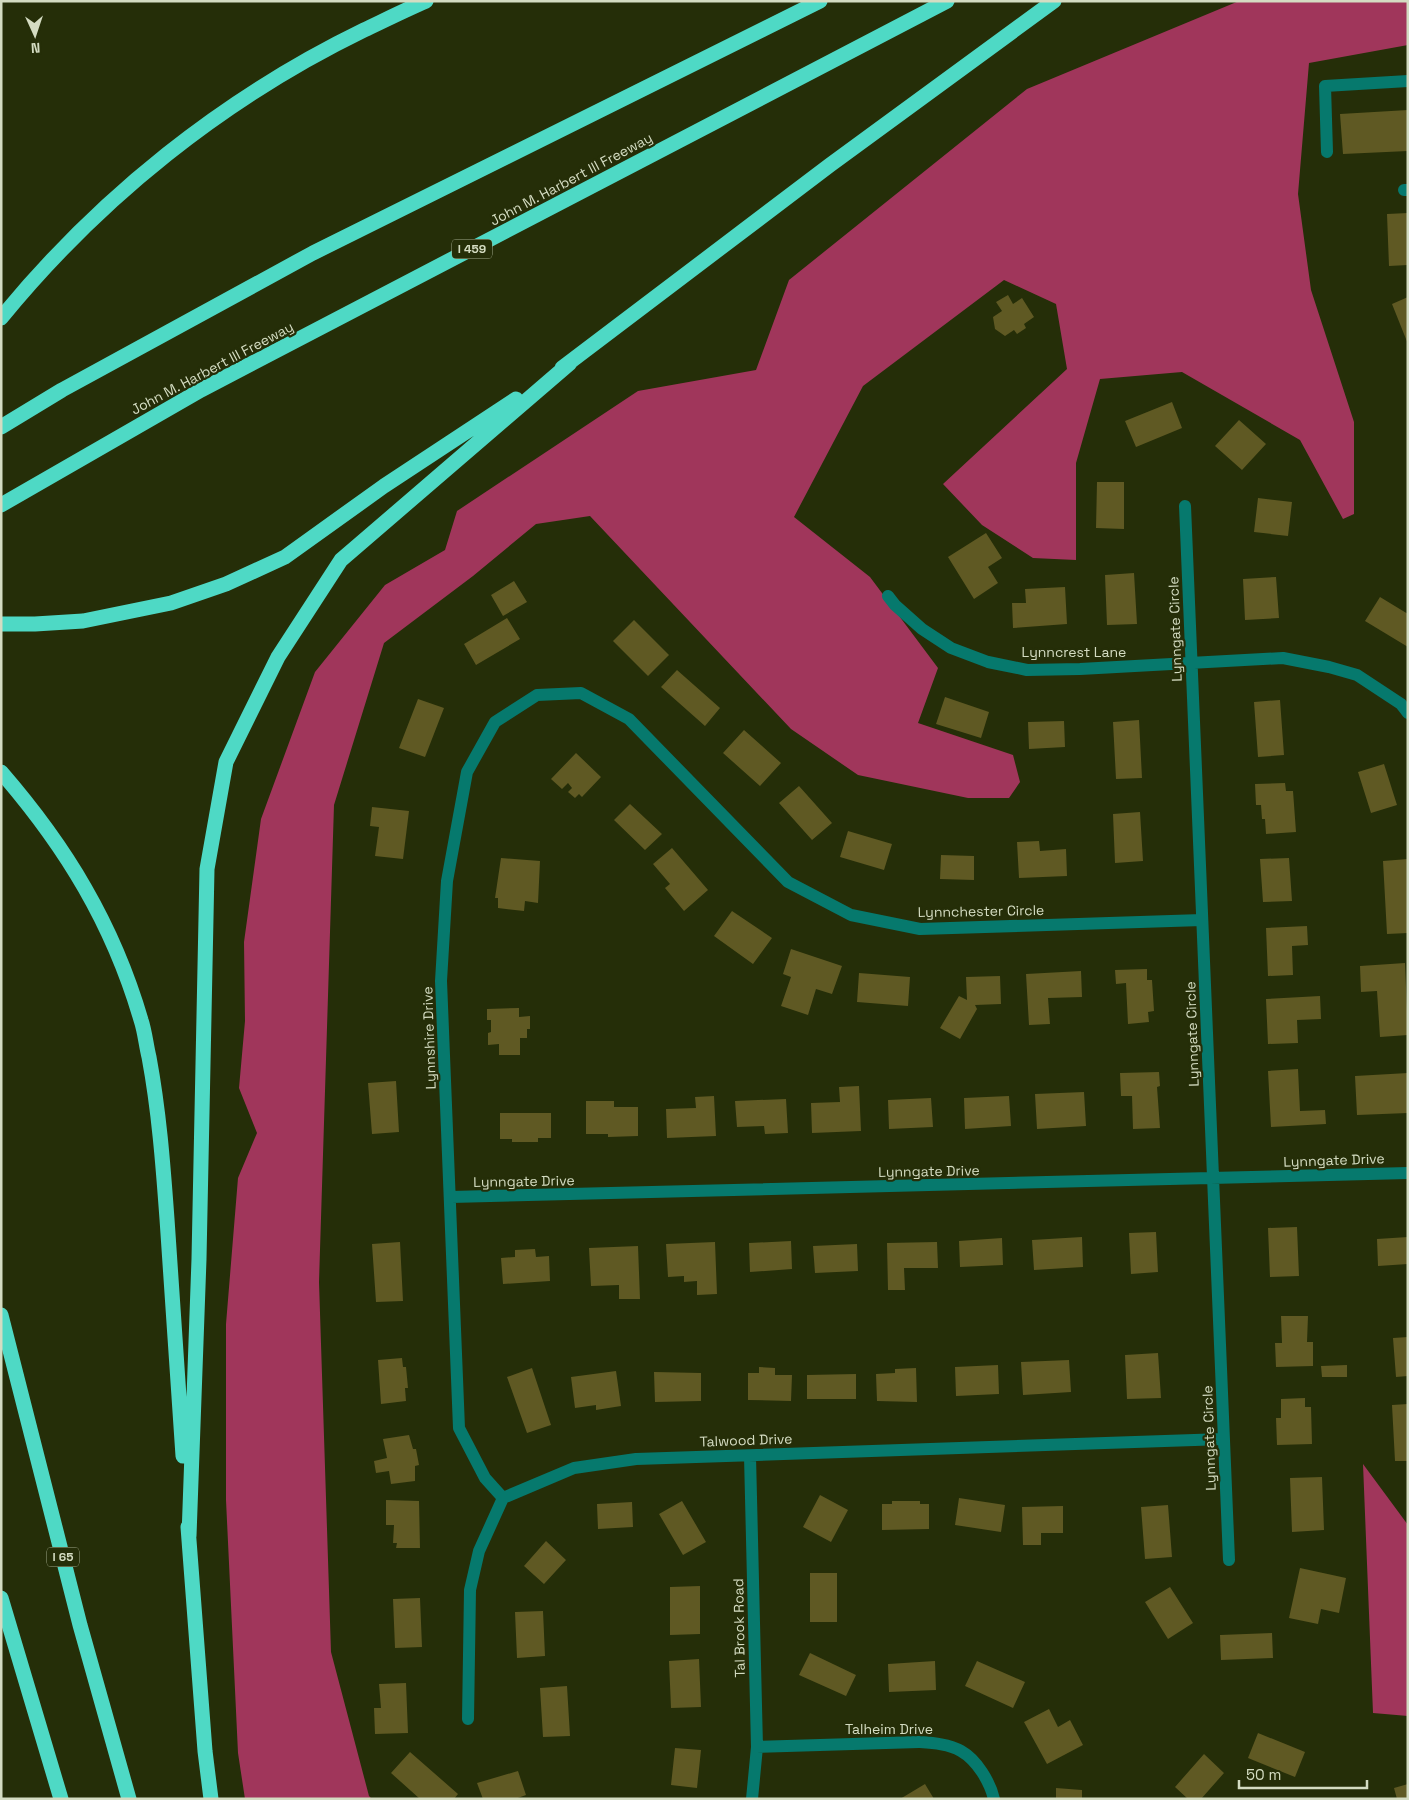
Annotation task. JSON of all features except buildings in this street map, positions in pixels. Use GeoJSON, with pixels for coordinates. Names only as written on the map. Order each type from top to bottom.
{"type":"FeatureCollection","features":[{"type":"Feature","properties":{"kind":"highway"},"geometry":{"type":"LineString","coordinates":[[1,318],[72,238],[144,173],[218,115],[319,52],[426,1]]}},
{"type":"Feature","properties":{"kind":"highway"},"geometry":{"type":"LineString","coordinates":[[1,426],[62,390],[312,253],[820,1]]}},
{"type":"Feature","properties":{"kind":"highway","name":"John M. Harbert III Freeway"},"geometry":{"type":"LineString","coordinates":[[1,505],[201,390],[947,1]]}},
{"type":"Feature","properties":{"kind":"highway"},"geometry":{"type":"LineString","coordinates":[[189,1536],[199,1259],[207,869],[226,762],[278,657],[341,560],[570,363],[822,171],[1054,1]]}},
{"type":"Feature","properties":{"kind":"highway"},"geometry":{"type":"LineString","coordinates":[[1,624],[35,624],[83,620],[171,603],[226,584],[285,557],[392,481],[570,363]]}},
{"type":"Feature","properties":{"kind":"highway"},"geometry":{"type":"LineString","coordinates":[[1,772],[56,841],[83,883],[106,928],[142,1022],[157,1098],[205,1751],[211,1799]]}},
{"type":"Feature","properties":{"kind":"highway","name":"I 65"},"geometry":{"type":"LineString","coordinates":[[1,1315],[80,1625],[129,1799]]}},
{"type":"Feature","properties":{"kind":"highway"},"geometry":{"type":"LineString","coordinates":[[1,1598],[60,1799]]}},
{"type":"Feature","properties":{"kind":"street"},"geometry":{"type":"LineString","coordinates":[[1327,152],[1325,86],[1408,81]]}},
{"type":"Feature","properties":{"kind":"street","name":"Lynngate Circle"},"geometry":{"type":"LineString","coordinates":[[1185,506],[1229,1560]]}},
{"type":"Feature","properties":{"kind":"street","name":"Lynncrest Lane"},"geometry":{"type":"LineString","coordinates":[[888,596],[895,605],[922,629],[951,648],[988,662],[1027,670],[1192,664],[1283,658],[1329,667],[1357,675],[1400,704],[1408,713]]}},
{"type":"Feature","properties":{"kind":"street","name":"Lynnshire Drive"},"geometry":{"type":"LineString","coordinates":[[503,1498],[485,1478],[459,1428],[441,981],[447,881],[467,772],[495,722],[537,695],[581,693],[629,719]]}},
{"type":"Feature","properties":{"kind":"street","name":"Lynnchester Circle"},"geometry":{"type":"LineString","coordinates":[[629,719],[788,882],[850,916],[920,930],[1202,920]]}},
{"type":"Feature","properties":{"kind":"street","name":"Lynngate Drive"},"geometry":{"type":"LineString","coordinates":[[450,1197],[1408,1173]]}},
{"type":"Feature","properties":{"kind":"street","name":"Talwood Drive"},"geometry":{"type":"LineString","coordinates":[[503,1498],[574,1468],[636,1459],[1224,1439]]}},
{"type":"Feature","properties":{"kind":"street","name":"Tal Brook Road"},"geometry":{"type":"LineString","coordinates":[[750,1456],[757,1747],[752,1799]]}},
{"type":"Feature","properties":{"kind":"street"},"geometry":{"type":"LineString","coordinates":[[468,1719],[470,1590],[479,1551],[503,1498]]}},
{"type":"Feature","properties":{"kind":"street","name":"Talheim Drive"},"geometry":{"type":"LineString","coordinates":[[757,1747],[919,1742],[942,1745],[962,1752],[978,1766],[992,1789],[994,1799]]}},
{"type":"Feature","properties":{"kind":"shaded area"},"geometry":{"type":"Polygon","coordinates":[[[1239,1],[1408,1],[1408,45],[1309,63],[1298,194],[1311,290],[1354,422],[1354,514],[1343,519],[1300,440],[1182,372],[1100,379],[1076,463],[1076,560],[1033,558],[982,525],[943,484],[1067,369],[1056,304],[1004,280],[863,386],[794,517],[870,577],[938,668],[918,723],[1013,755],[1020,782],[1009,798],[968,798],[858,775],[791,729],[590,516],[536,524],[473,576],[384,643],[334,805],[319,1282],[331,1652],[369,1796],[372,1799],[245,1799],[238,1753],[226,1500],[226,1324],[238,1178],[257,1133],[239,1088],[245,1021],[244,942],[261,819],[315,672],[385,585],[445,550],[457,511],[638,391],[756,370],[789,280],[1027,89],[1239,1]]]}},
{"type":"Feature","properties":{"kind":"shaded area"},"geometry":{"type":"Polygon","coordinates":[[[1363,1464],[1408,1525],[1408,1716],[1373,1713],[1363,1464]]]}}]}
